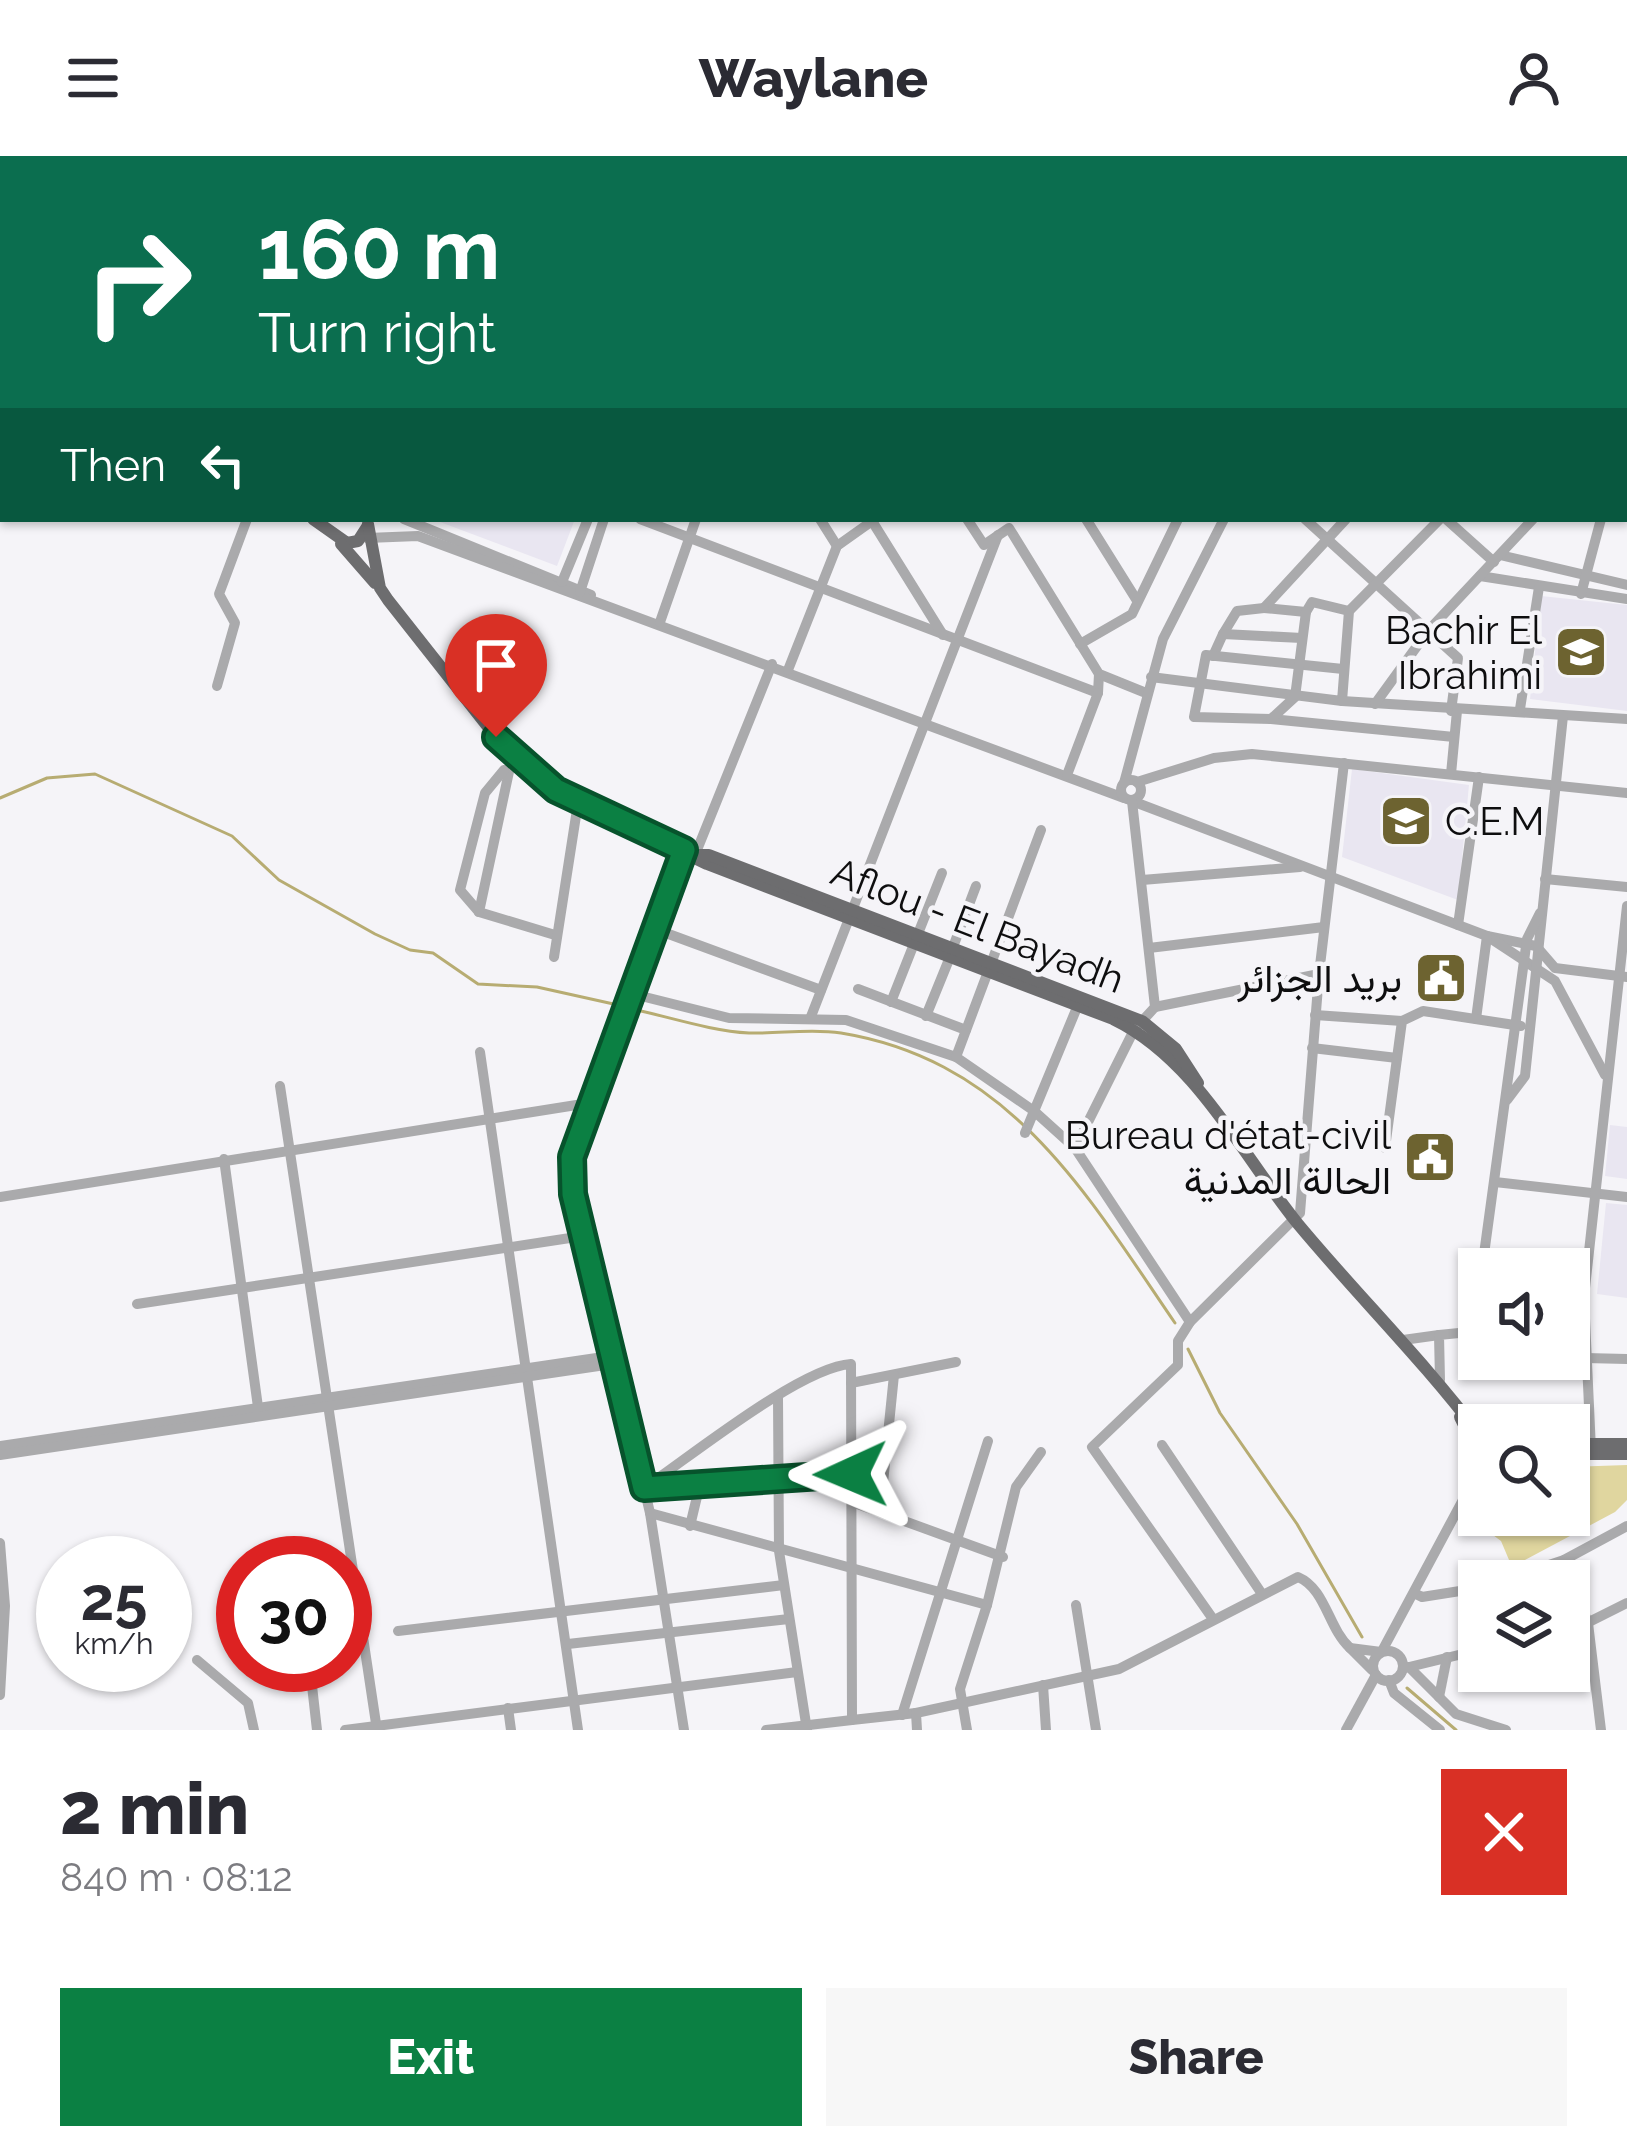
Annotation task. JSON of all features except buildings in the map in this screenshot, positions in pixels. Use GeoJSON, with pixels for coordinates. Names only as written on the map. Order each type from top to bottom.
{"type":"FeatureCollection","features":[{"type":"Feature","properties":{"kind":"main road"},"geometry":{"type":"LineString","coordinates":[[316,522],[380,588]]}},
{"type":"Feature","properties":{"kind":"main road"},"geometry":{"type":"LineString","coordinates":[[329,522],[335,538]]}},
{"type":"Feature","properties":{"kind":"main road"},"geometry":{"type":"LineString","coordinates":[[335,538],[366,530]]}},
{"type":"Feature","properties":{"kind":"main road","name":"Aflou - El Bayadh"},"geometry":{"type":"LineString","coordinates":[[366,530],[380,588],[465,700],[511,759],[578,803],[689,853],[1138,1025],[1206,1100],[1296,1222],[1440,1380],[1458,1407]]}},
{"type":"Feature","properties":{"kind":"main road","name":"Aflou - El Bayadh"},"geometry":{"type":"LineString","coordinates":[[990,967],[1138,1025]]}},
{"type":"Feature","properties":{"kind":"main road","name":"Aflou - El Bayadh"},"geometry":{"type":"LineString","coordinates":[[1456,1404],[1458,1408]]}},
{"type":"Feature","properties":{"kind":"main road"},"geometry":{"type":"LineString","coordinates":[[1591,1449],[1627,1444]]}},
{"type":"Feature","properties":{"kind":"main road"},"geometry":{"type":"LineString","coordinates":[[1591,1449],[1627,1454]]}},
{"type":"Feature","properties":{"kind":"street"},"geometry":{"type":"LineString","coordinates":[[217,686],[236,623],[219,594],[246,522]]}},
{"type":"Feature","properties":{"kind":"street"},"geometry":{"type":"LineString","coordinates":[[411,522],[580,592],[1168,817],[1458,925],[1532,945],[1555,968],[1622,977]]}},
{"type":"Feature","properties":{"kind":"street"},"geometry":{"type":"LineString","coordinates":[[561,584],[587,522]]}},
{"type":"Feature","properties":{"kind":"street"},"geometry":{"type":"LineString","coordinates":[[580,592],[603,522]]}},
{"type":"Feature","properties":{"kind":"street"},"geometry":{"type":"LineString","coordinates":[[648,522],[1098,693]]}},
{"type":"Feature","properties":{"kind":"street"},"geometry":{"type":"LineString","coordinates":[[660,622],[695,522]]}},
{"type":"Feature","properties":{"kind":"street"},"geometry":{"type":"LineString","coordinates":[[822,522],[837,546]]}},
{"type":"Feature","properties":{"kind":"street"},"geometry":{"type":"LineString","coordinates":[[788,670],[837,546],[871,522]]}},
{"type":"Feature","properties":{"kind":"street"},"geometry":{"type":"LineString","coordinates":[[875,522],[943,635]]}},
{"type":"Feature","properties":{"kind":"street"},"geometry":{"type":"LineString","coordinates":[[970,522],[984,545],[1018,522]]}},
{"type":"Feature","properties":{"kind":"street"},"geometry":{"type":"LineString","coordinates":[[1089,522],[1136,599]]}},
{"type":"Feature","properties":{"kind":"street"},"geometry":{"type":"LineString","coordinates":[[1162,522],[1170,535]]}},
{"type":"Feature","properties":{"kind":"street"},"geometry":{"type":"LineString","coordinates":[[1080,644],[1132,614],[1176,522]]}},
{"type":"Feature","properties":{"kind":"street"},"geometry":{"type":"LineString","coordinates":[[1155,1007],[1130,800],[1137,745],[1146,693],[1163,639],[1222,522]]}},
{"type":"Feature","properties":{"kind":"street"},"geometry":{"type":"LineString","coordinates":[[1308,522],[1458,658],[1450,774]]}},
{"type":"Feature","properties":{"kind":"street"},"geometry":{"type":"LineString","coordinates":[[1264,608],[1343,522]]}},
{"type":"Feature","properties":{"kind":"street"},"geometry":{"type":"LineString","coordinates":[[1342,701],[1349,611],[1440,522]]}},
{"type":"Feature","properties":{"kind":"street"},"geometry":{"type":"LineString","coordinates":[[1447,522],[1497,558],[1627,585]]}},
{"type":"Feature","properties":{"kind":"street"},"geometry":{"type":"LineString","coordinates":[[1375,704],[1429,631],[1530,522]]}},
{"type":"Feature","properties":{"kind":"street"},"geometry":{"type":"LineString","coordinates":[[1581,595],[1600,522]]}},
{"type":"Feature","properties":{"kind":"street"},"geometry":{"type":"LineString","coordinates":[[366,530],[418,536],[561,584]]}},
{"type":"Feature","properties":{"kind":"street"},"geometry":{"type":"LineString","coordinates":[[810,1019],[1004,532]]}},
{"type":"Feature","properties":{"kind":"street"},"geometry":{"type":"LineString","coordinates":[[1004,532],[1099,674],[1098,693],[1066,775]]}},
{"type":"Feature","properties":{"kind":"street"},"geometry":{"type":"LineString","coordinates":[[1480,576],[1627,599]]}},
{"type":"Feature","properties":{"kind":"street"},"geometry":{"type":"LineString","coordinates":[[1520,710],[1539,587]]}},
{"type":"Feature","properties":{"kind":"street"},"geometry":{"type":"LineString","coordinates":[[1271,718],[1295,697],[1306,612],[1312,602],[1349,611]]}},
{"type":"Feature","properties":{"kind":"street"},"geometry":{"type":"LineString","coordinates":[[1213,656],[1237,611],[1306,612]]}},
{"type":"Feature","properties":{"kind":"street"},"geometry":{"type":"LineString","coordinates":[[1223,634],[1302,638]]}},
{"type":"Feature","properties":{"kind":"street"},"geometry":{"type":"LineString","coordinates":[[1343,669],[1206,656],[1193,717],[1271,718],[1454,737]]}},
{"type":"Feature","properties":{"kind":"street"},"geometry":{"type":"LineString","coordinates":[[684,1730],[650,1513],[571,1175],[574,1139],[655,929],[772,664]]}},
{"type":"Feature","properties":{"kind":"street"},"geometry":{"type":"LineString","coordinates":[[1099,674],[1146,693]]}},
{"type":"Feature","properties":{"kind":"street"},"geometry":{"type":"LineString","coordinates":[[1151,677],[1295,697],[1627,719]]}},
{"type":"Feature","properties":{"kind":"street"},"geometry":{"type":"LineString","coordinates":[[1524,1026],[1524,960],[1542,910],[1563,716]]}},
{"type":"Feature","properties":{"kind":"street"},"geometry":{"type":"LineString","coordinates":[[1084,782],[1134,785],[1232,754],[1627,793]]}},
{"type":"Feature","properties":{"kind":"street"},"geometry":{"type":"LineString","coordinates":[[479,912],[511,759]]}},
{"type":"Feature","properties":{"kind":"street"},"geometry":{"type":"LineString","coordinates":[[511,759],[485,793],[460,890],[479,912],[555,934]]}},
{"type":"Feature","properties":{"kind":"street"},"geometry":{"type":"LineString","coordinates":[[1213,1619],[1092,1447],[1178,1365],[1178,1341],[1190,1322],[1296,1222],[1344,763]]}},
{"type":"Feature","properties":{"kind":"street"},"geometry":{"type":"LineString","coordinates":[[1458,925],[1479,777]]}},
{"type":"Feature","properties":{"kind":"street"},"geometry":{"type":"LineString","coordinates":[[1130,800],[1134,785]]}},
{"type":"Feature","properties":{"kind":"street"},"geometry":{"type":"LineString","coordinates":[[1134,785],[1168,817]]}},
{"type":"Feature","properties":{"kind":"street"},"geometry":{"type":"LineString","coordinates":[[554,957],[578,803]]}},
{"type":"Feature","properties":{"kind":"street"},"geometry":{"type":"LineString","coordinates":[[956,1057],[1041,830]]}},
{"type":"Feature","properties":{"kind":"street"},"geometry":{"type":"LineString","coordinates":[[1142,880],[1304,866]]}},
{"type":"Feature","properties":{"kind":"street"},"geometry":{"type":"LineString","coordinates":[[891,1002],[942,873]]}},
{"type":"Feature","properties":{"kind":"street"},"geometry":{"type":"LineString","coordinates":[[1546,879],[1627,887]]}},
{"type":"Feature","properties":{"kind":"street"},"geometry":{"type":"LineString","coordinates":[[926,1016],[976,886]]}},
{"type":"Feature","properties":{"kind":"street"},"geometry":{"type":"LineString","coordinates":[[1589,1248],[1627,906]]}},
{"type":"Feature","properties":{"kind":"street"},"geometry":{"type":"LineString","coordinates":[[1149,948],[1324,928]]}},
{"type":"Feature","properties":{"kind":"street"},"geometry":{"type":"LineString","coordinates":[[655,929],[820,990]]}},
{"type":"Feature","properties":{"kind":"street"},"geometry":{"type":"LineString","coordinates":[[1487,935],[1559,987],[1606,1076]]}},
{"type":"Feature","properties":{"kind":"street"},"geometry":{"type":"LineString","coordinates":[[1476,1019],[1487,935]]}},
{"type":"Feature","properties":{"kind":"street"},"geometry":{"type":"LineString","coordinates":[[1485,1248],[1507,1100],[1536,968],[1532,945]]}},
{"type":"Feature","properties":{"kind":"street"},"geometry":{"type":"LineString","coordinates":[[1075,1148],[1138,1025],[1155,1007],[1319,974]]}},
{"type":"Feature","properties":{"kind":"street"},"geometry":{"type":"LineString","coordinates":[[858,989],[966,1030]]}},
{"type":"Feature","properties":{"kind":"street"},"geometry":{"type":"LineString","coordinates":[[633,994],[730,1018],[867,1025],[956,1057],[1075,1148],[1190,1322]]}},
{"type":"Feature","properties":{"kind":"street"},"geometry":{"type":"LineString","coordinates":[[1025,1133],[1078,1005]]}},
{"type":"Feature","properties":{"kind":"street"},"geometry":{"type":"LineString","coordinates":[[1316,1015],[1402,1021],[1418,1010],[1524,1026]]}},
{"type":"Feature","properties":{"kind":"street"},"geometry":{"type":"LineString","coordinates":[[1385,1148],[1402,1021]]}},
{"type":"Feature","properties":{"kind":"street"},"geometry":{"type":"LineString","coordinates":[[1591,1047],[1610,1044]]}},
{"type":"Feature","properties":{"kind":"street"},"geometry":{"type":"LineString","coordinates":[[1312,1048],[1397,1058]]}},
{"type":"Feature","properties":{"kind":"street"},"geometry":{"type":"LineString","coordinates":[[480,1052],[578,1730]]}},
{"type":"Feature","properties":{"kind":"street"},"geometry":{"type":"LineString","coordinates":[[280,1086],[377,1727]]}},
{"type":"Feature","properties":{"kind":"street"},"geometry":{"type":"LineString","coordinates":[[0,1197],[589,1103]]}},
{"type":"Feature","properties":{"kind":"street"},"geometry":{"type":"LineString","coordinates":[[224,1159],[259,1407]]}},
{"type":"Feature","properties":{"kind":"street"},"geometry":{"type":"LineString","coordinates":[[1495,1182],[1627,1197]]}},
{"type":"Feature","properties":{"kind":"street"},"geometry":{"type":"LineString","coordinates":[[137,1304],[584,1236]]}},
{"type":"Feature","properties":{"kind":"street"},"geometry":{"type":"LineString","coordinates":[[1403,1340],[1458,1333]]}},
{"type":"Feature","properties":{"kind":"street"},"geometry":{"type":"LineString","coordinates":[[1439,1335],[1440,1380]]}},
{"type":"Feature","properties":{"kind":"street"},"geometry":{"type":"LineString","coordinates":[[1590,1358],[1627,1359]]}},
{"type":"Feature","properties":{"kind":"street"},"geometry":{"type":"LineString","coordinates":[[0,1455],[611,1360]]}},
{"type":"Feature","properties":{"kind":"street"},"geometry":{"type":"LineString","coordinates":[[851,1383],[956,1362]]}},
{"type":"Feature","properties":{"kind":"street"},"geometry":{"type":"LineString","coordinates":[[644,1488],[778,1397],[835,1365],[851,1364],[852,1720]]}},
{"type":"Feature","properties":{"kind":"street"},"geometry":{"type":"LineString","coordinates":[[644,1488],[779,1475],[851,1474],[883,1483],[894,1375]]}},
{"type":"Feature","properties":{"kind":"street"},"geometry":{"type":"LineString","coordinates":[[1586,1380],[1591,1449]]}},
{"type":"Feature","properties":{"kind":"street"},"geometry":{"type":"LineString","coordinates":[[778,1397],[779,1551],[807,1727]]}},
{"type":"Feature","properties":{"kind":"street"},"geometry":{"type":"LineString","coordinates":[[0,1445],[259,1407],[328,1402]]}},
{"type":"Feature","properties":{"kind":"street"},"geometry":{"type":"LineString","coordinates":[[902,1714],[988,1441]]}},
{"type":"Feature","properties":{"kind":"street"},"geometry":{"type":"LineString","coordinates":[[1162,1445],[1262,1594]]}},
{"type":"Feature","properties":{"kind":"street"},"geometry":{"type":"LineString","coordinates":[[967,1730],[961,1689],[1003,1557],[1016,1487],[1041,1452]]}},
{"type":"Feature","properties":{"kind":"street"},"geometry":{"type":"LineString","coordinates":[[690,1526],[700,1484]]}},
{"type":"Feature","properties":{"kind":"street"},"geometry":{"type":"LineString","coordinates":[[852,1502],[1003,1557]]}},
{"type":"Feature","properties":{"kind":"street"},"geometry":{"type":"LineString","coordinates":[[1346,1730],[1375,1674],[1374,1659],[1400,1621],[1458,1502]]}},
{"type":"Feature","properties":{"kind":"street"},"geometry":{"type":"LineString","coordinates":[[650,1513],[988,1605]]}},
{"type":"Feature","properties":{"kind":"street"},"geometry":{"type":"LineString","coordinates":[[1564,1560],[1627,1526]]}},
{"type":"Feature","properties":{"kind":"street"},"geometry":{"type":"LineString","coordinates":[[0,1543],[4,1606],[0,1695]]}},
{"type":"Feature","properties":{"kind":"street"},"geometry":{"type":"LineString","coordinates":[[766,1730],[916,1713],[1088,1675],[1138,1660],[1290,1579],[1305,1579],[1350,1648],[1375,1674],[1389,1680],[1394,1693],[1440,1730]]}},
{"type":"Feature","properties":{"kind":"street"},"geometry":{"type":"LineString","coordinates":[[398,1631],[784,1585]]}},
{"type":"Feature","properties":{"kind":"street"},"geometry":{"type":"LineString","coordinates":[[1414,1593],[1458,1593]]}},
{"type":"Feature","properties":{"kind":"street"},"geometry":{"type":"LineString","coordinates":[[1590,1623],[1627,1604]]}},
{"type":"Feature","properties":{"kind":"street"},"geometry":{"type":"LineString","coordinates":[[1076,1605],[1096,1730]]}},
{"type":"Feature","properties":{"kind":"street"},"geometry":{"type":"LineString","coordinates":[[568,1644],[789,1619]]}},
{"type":"Feature","properties":{"kind":"street"},"geometry":{"type":"LineString","coordinates":[[1400,1621],[1398,1654],[1406,1668],[1466,1720],[1506,1730]]}},
{"type":"Feature","properties":{"kind":"street"},"geometry":{"type":"LineString","coordinates":[[1590,1642],[1600,1730]]}},
{"type":"Feature","properties":{"kind":"street"},"geometry":{"type":"LineString","coordinates":[[1350,1648],[1442,1658]]}},
{"type":"Feature","properties":{"kind":"street"},"geometry":{"type":"LineString","coordinates":[[1389,1680],[1406,1668],[1458,1655]]}},
{"type":"Feature","properties":{"kind":"street"},"geometry":{"type":"LineString","coordinates":[[1439,1697],[1442,1658]]}},
{"type":"Feature","properties":{"kind":"street"},"geometry":{"type":"LineString","coordinates":[[197,1660],[248,1703],[254,1730]]}},
{"type":"Feature","properties":{"kind":"street"},"geometry":{"type":"LineString","coordinates":[[345,1730],[797,1672]]}},
{"type":"Feature","properties":{"kind":"street"},"geometry":{"type":"LineString","coordinates":[[1043,1685],[1046,1730]]}},
{"type":"Feature","properties":{"kind":"street"},"geometry":{"type":"LineString","coordinates":[[313,1692],[317,1730]]}},
{"type":"Feature","properties":{"kind":"street"},"geometry":{"type":"LineString","coordinates":[[508,1708],[511,1730]]}},
{"type":"Feature","properties":{"kind":"street"},"geometry":{"type":"LineString","coordinates":[[916,1713],[917,1730]]}},
{"type":"Feature","properties":{"kind":"street"},"geometry":{"type":"LineString","coordinates":[[443,1715],[445,1730]]}},
{"type":"Feature","properties":{"kind":"shaded area"},"geometry":{"type":"Polygon","coordinates":[[[440,522],[574,522],[557,566],[440,522]]]}},
{"type":"Feature","properties":{"kind":"shaded area","name":"Bachir El Ibrahimi"},"geometry":{"type":"Polygon","coordinates":[[[1541,596],[1627,605],[1627,711],[1530,699],[1541,596]]]}},
{"type":"Feature","properties":{"kind":"shaded area","name":"C.E.M"},"geometry":{"type":"Polygon","coordinates":[[[1352,769],[1469,785],[1458,900],[1342,857],[1352,769]]]}},
{"type":"Feature","properties":{"kind":"shaded area"},"geometry":{"type":"Polygon","coordinates":[[[1610,1125],[1627,1127],[1627,1179],[1605,1176],[1610,1125]]]}},
{"type":"Feature","properties":{"kind":"shaded area"},"geometry":{"type":"Polygon","coordinates":[[[1606,1203],[1627,1205],[1627,1298],[1597,1294],[1606,1203]]]}},
{"type":"Feature","properties":{"kind":"shaded area"},"geometry":{"type":"Polygon","coordinates":[[[1627,1465],[1627,1500],[1590,1525],[1590,1466],[1627,1465]]]}},
{"type":"Feature","properties":{"kind":"shaded area"},"geometry":{"type":"Polygon","coordinates":[[[1494,1536],[1570,1536],[1525,1560],[1509,1560],[1494,1536]]]}},
{"type":"Feature","properties":{"kind":"waterway"},"geometry":{"type":"LineString","coordinates":[[0,798],[47,778],[95,774],[232,836],[279,880],[375,934],[410,950],[433,953],[478,984],[537,987],[618,1005]]}},
{"type":"Feature","properties":{"kind":"waterway"},"geometry":{"type":"LineString","coordinates":[[641,1011],[735,1032],[841,1033],[901,1048],[952,1072],[998,1103],[1075,1181],[1175,1323]]}},
{"type":"Feature","properties":{"kind":"waterway"},"geometry":{"type":"LineString","coordinates":[[1188,1349],[1220,1413],[1297,1524],[1362,1637]]}},
{"type":"Feature","properties":{"kind":"waterway"},"geometry":{"type":"LineString","coordinates":[[1407,1688],[1456,1730]]}},
{"type":"Feature","properties":{"kind":"place","name":"Bachir El Ibrahimi"},"geometry":{"type":"Point","coordinates":[1581,652]}},
{"type":"Feature","properties":{"kind":"place","name":"C.E.M"},"geometry":{"type":"Point","coordinates":[1406,821]}},
{"type":"Feature","properties":{"kind":"place","name":"بريد الجزائر"},"geometry":{"type":"Point","coordinates":[1441,978]}},
{"type":"Feature","properties":{"kind":"place","name":"Bureau d'état-civil الحالة المدنية"},"geometry":{"type":"Point","coordinates":[1430,1157]}},
{"type":"Feature","properties":{"kind":"route"},"geometry":{"type":"LineString","coordinates":[[496,737],[556,790],[684,850],[623,1021],[574,1139],[572,1157],[573,1194],[644,1488],[779,1475],[851,1474]]}}]}
